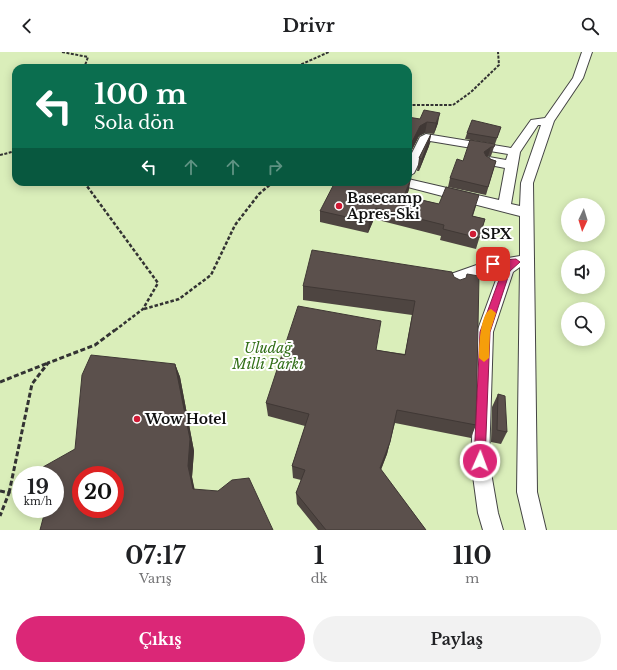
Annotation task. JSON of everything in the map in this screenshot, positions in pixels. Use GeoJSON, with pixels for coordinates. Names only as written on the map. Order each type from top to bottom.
{"type":"FeatureCollection","features":[{"type":"Feature","properties":{"kind":"street"},"geometry":{"type":"LineString","coordinates":[[536,530],[527,492],[522,261],[527,213],[527,183],[548,121],[578,78],[587,52]]}},
{"type":"Feature","properties":{"kind":"street"},"geometry":{"type":"LineString","coordinates":[[504,206],[514,152],[535,122],[548,121]]}},
{"type":"Feature","properties":{"kind":"street"},"geometry":{"type":"LineString","coordinates":[[412,165],[426,137],[514,152]]}},
{"type":"Feature","properties":{"kind":"street"},"geometry":{"type":"LineString","coordinates":[[490,161],[512,165]]}},
{"type":"Feature","properties":{"kind":"street"},"geometry":{"type":"LineString","coordinates":[[412,184],[527,213]]}},
{"type":"Feature","properties":{"kind":"street"},"geometry":{"type":"LineString","coordinates":[[456,288],[456,278],[466,272],[493,264],[522,261]]}},
{"type":"Feature","properties":{"kind":"street"},"geometry":{"type":"LineString","coordinates":[[493,530],[480,461],[485,332],[507,269],[522,261]]}},
{"type":"Feature","properties":{"kind":"path"},"geometry":{"type":"LineString","coordinates":[[62,52],[88,57],[85,64]]}},
{"type":"Feature","properties":{"kind":"path"},"geometry":{"type":"LineString","coordinates":[[302,64],[329,52]]}},
{"type":"Feature","properties":{"kind":"path"},"geometry":{"type":"LineString","coordinates":[[412,106],[453,105],[471,92],[499,65],[498,52]]}},
{"type":"Feature","properties":{"kind":"path"},"geometry":{"type":"LineString","coordinates":[[0,155],[12,152]]}},
{"type":"Feature","properties":{"kind":"path"},"geometry":{"type":"LineString","coordinates":[[87,186],[158,283],[144,309]]}},
{"type":"Feature","properties":{"kind":"path"},"geometry":{"type":"LineString","coordinates":[[0,382],[95,345],[144,309],[179,299],[211,275],[235,225],[259,194],[268,186]]}},
{"type":"Feature","properties":{"kind":"path"},"geometry":{"type":"LineString","coordinates":[[0,516],[9,494],[32,384],[48,363]]}},
{"type":"Feature","properties":{"kind":"path"},"geometry":{"type":"LineString","coordinates":[[0,491],[9,494]]}},
{"type":"Feature","properties":{"kind":"green space","name":"Uludağ Millî Parkı"},"geometry":{"type":"Polygon","coordinates":[[[0,52],[617,52],[617,530],[0,530],[0,52]]]}},
{"type":"Feature","properties":{"kind":"building"},"geometry":{"type":"Polygon","coordinates":[[[424,110],[440,113],[436,123],[427,122],[420,126],[412,142],[412,118],[420,119],[424,110]]]}},
{"type":"Feature","properties":{"kind":"building"},"geometry":{"type":"Polygon","coordinates":[[[472,120],[501,127],[497,138],[467,133],[472,120]]]}},
{"type":"Feature","properties":{"kind":"building"},"geometry":{"type":"Polygon","coordinates":[[[431,134],[422,159],[419,158],[431,134]]]}},
{"type":"Feature","properties":{"kind":"building"},"geometry":{"type":"Polygon","coordinates":[[[470,140],[495,144],[494,147],[491,147],[484,152],[490,159],[496,161],[488,187],[450,178],[457,159],[463,161],[470,140]]]}},
{"type":"Feature","properties":{"kind":"building"},"geometry":{"type":"Polygon","coordinates":[[[333,186],[408,186],[404,196],[439,204],[446,187],[479,195],[472,216],[485,219],[479,238],[443,229],[444,225],[376,208],[369,222],[320,211],[333,186]]]}},
{"type":"Feature","properties":{"kind":"building"},"geometry":{"type":"Polygon","coordinates":[[[312,250],[452,272],[454,277],[460,280],[466,278],[467,274],[479,276],[476,425],[397,410],[390,442],[380,468],[426,530],[326,530],[296,493],[305,470],[292,466],[309,414],[266,403],[298,306],[381,321],[376,350],[405,355],[415,301],[303,286],[312,250]]]}},
{"type":"Feature","properties":{"kind":"building","name":"Wow Hotel"},"geometry":{"type":"Polygon","coordinates":[[[91,355],[175,364],[190,439],[188,466],[193,489],[218,491],[232,480],[249,478],[273,530],[40,530],[43,518],[64,518],[64,466],[45,466],[75,449],[82,375],[91,355]]]}},
{"type":"Feature","properties":{"kind":"building"},"geometry":{"type":"Polygon","coordinates":[[[498,394],[505,396],[507,432],[497,430],[498,394]]]}},
{"type":"Feature","properties":{"kind":"slow traffic"},"geometry":{"type":"LineString","coordinates":[[484,358],[485,332],[491,313]]}},
{"type":"Feature","properties":{"kind":"place","name":"Basecamp Apres-Ski"},"geometry":{"type":"Point","coordinates":[339,206]}},
{"type":"Feature","properties":{"kind":"place","name":"SPX"},"geometry":{"type":"Point","coordinates":[473,234]}},
{"type":"Feature","properties":{"kind":"place","name":"Wow Hotel"},"geometry":{"type":"Point","coordinates":[137,419]}},
{"type":"Feature","properties":{"kind":"route"},"geometry":{"type":"LineString","coordinates":[[480,461],[485,332],[507,269],[516,262],[493,264]]}}]}
